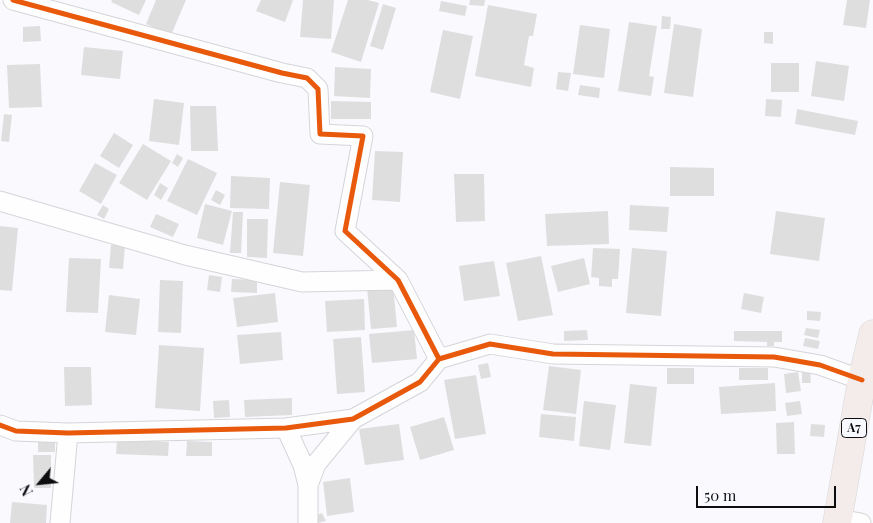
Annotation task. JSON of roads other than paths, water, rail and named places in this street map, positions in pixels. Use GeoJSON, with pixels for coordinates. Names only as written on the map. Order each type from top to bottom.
{"type":"FeatureCollection","features":[{"type":"Feature","properties":{"kind":"highway","name":"A7"},"geometry":{"type":"LineString","coordinates":[[845,522],[862,380],[873,334]]}},
{"type":"Feature","properties":{"kind":"street"},"geometry":{"type":"LineString","coordinates":[[13,0],[282,73],[307,78],[318,89],[320,134],[363,136],[346,231],[398,280],[439,360]]}},
{"type":"Feature","properties":{"kind":"street"},"geometry":{"type":"LineString","coordinates":[[0,201],[185,255],[302,282],[398,280]]}},
{"type":"Feature","properties":{"kind":"street"},"geometry":{"type":"LineString","coordinates":[[0,425],[16,431],[68,433],[286,428],[353,419],[420,382],[439,360],[490,344],[554,354],[774,357],[820,365],[862,380]]}},
{"type":"Feature","properties":{"kind":"street"},"geometry":{"type":"LineString","coordinates":[[308,485],[316,464],[353,419]]}},
{"type":"Feature","properties":{"kind":"street"},"geometry":{"type":"LineString","coordinates":[[286,428],[303,465],[308,485],[308,523]]}},
{"type":"Feature","properties":{"kind":"street"},"geometry":{"type":"LineString","coordinates":[[60,523],[68,433]]}}]}
